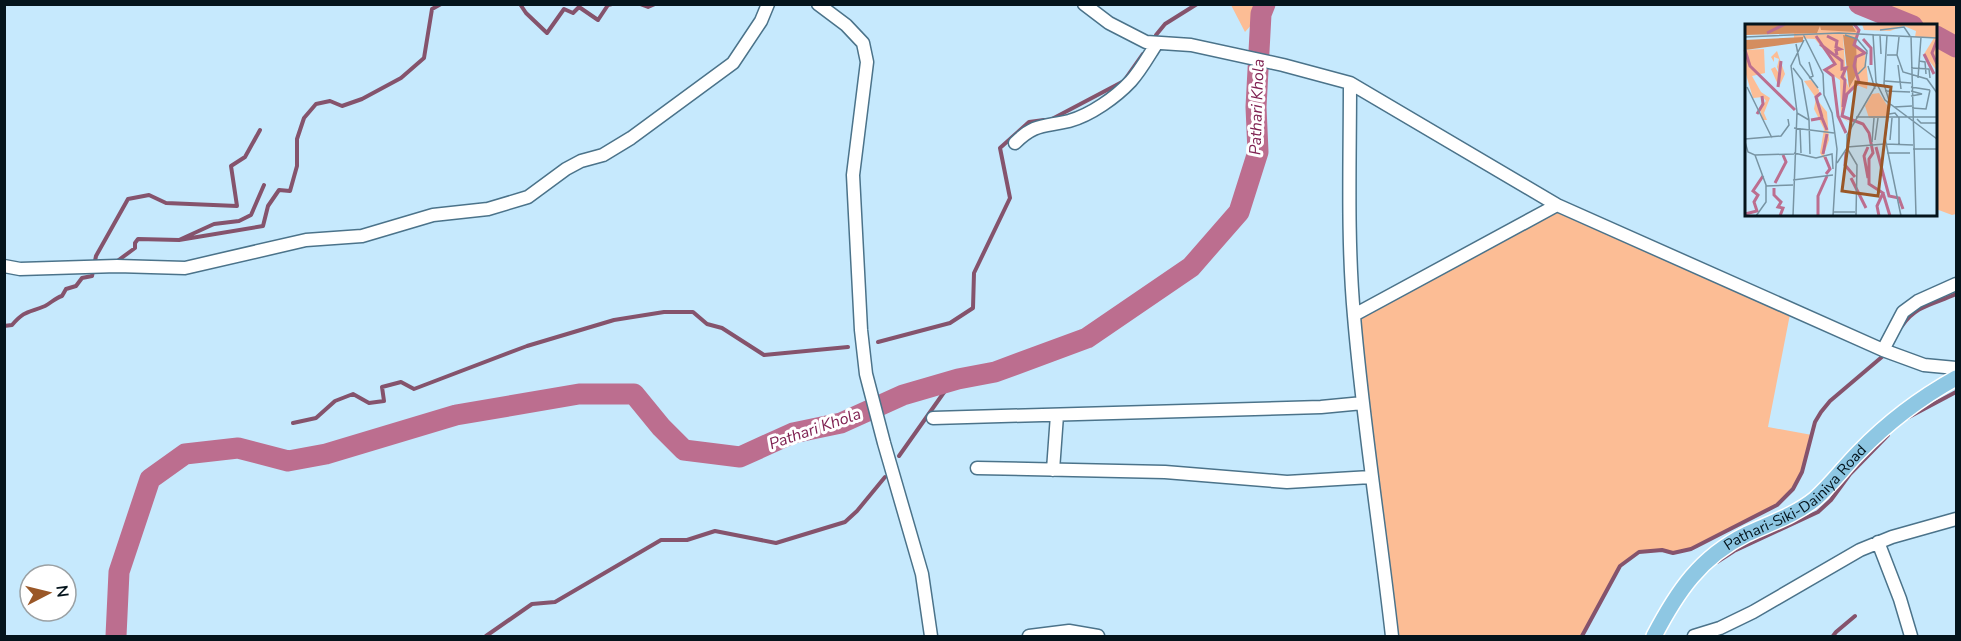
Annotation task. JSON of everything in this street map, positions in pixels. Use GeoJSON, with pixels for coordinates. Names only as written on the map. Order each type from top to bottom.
{"type":"FeatureCollection","features":[{"type":"Feature","properties":{"kind":"main road","name":"Pathari-Siki-Dainiya Road"},"geometry":{"type":"LineString","coordinates":[[1654,636],[1690,576],[1709,557],[1744,536],[1802,509],[1818,497],[1893,419],[1956,378]]}},
{"type":"Feature","properties":{"kind":"street"},"geometry":{"type":"LineString","coordinates":[[4,266],[20,269],[117,266],[185,268],[306,240],[362,236],[433,215],[488,209],[528,197],[566,169],[581,161],[603,155],[632,138],[733,63],[761,21],[768,4]]}},
{"type":"Feature","properties":{"kind":"street"},"geometry":{"type":"LineString","coordinates":[[818,4],[846,25],[863,43],[867,62],[853,175],[861,330],[866,374],[922,574],[931,636]]}},
{"type":"Feature","properties":{"kind":"street"},"geometry":{"type":"LineString","coordinates":[[1084,4],[1109,23],[1146,42],[1191,45],[1283,65],[1350,83],[1557,205],[1883,350],[1924,364],[1956,368]]}},
{"type":"Feature","properties":{"kind":"street"},"geometry":{"type":"LineString","coordinates":[[1015,143],[1029,130],[1070,121],[1101,105],[1131,81],[1157,43]]}},
{"type":"Feature","properties":{"kind":"street"},"geometry":{"type":"LineString","coordinates":[[1350,83],[1350,235],[1354,315],[1371,477],[1392,636]]}},
{"type":"Feature","properties":{"kind":"street"},"geometry":{"type":"LineString","coordinates":[[1354,315],[1557,205]]}},
{"type":"Feature","properties":{"kind":"street"},"geometry":{"type":"LineString","coordinates":[[1883,350],[1903,312],[1918,301],[1956,284]]}},
{"type":"Feature","properties":{"kind":"street"},"geometry":{"type":"LineString","coordinates":[[933,418],[1320,407],[1363,403]]}},
{"type":"Feature","properties":{"kind":"street"},"geometry":{"type":"LineString","coordinates":[[1053,470],[1057,415]]}},
{"type":"Feature","properties":{"kind":"street"},"geometry":{"type":"LineString","coordinates":[[977,468],[1165,472],[1287,482],[1371,477]]}},
{"type":"Feature","properties":{"kind":"street"},"geometry":{"type":"LineString","coordinates":[[1694,636],[1720,628],[1753,612],[1834,564],[1878,542],[1956,519]]}},
{"type":"Feature","properties":{"kind":"street"},"geometry":{"type":"LineString","coordinates":[[1878,542],[1900,599],[1911,636]]}},
{"type":"Feature","properties":{"kind":"street"},"geometry":{"type":"LineString","coordinates":[[1029,636],[1069,631],[1098,636]]}},
{"type":"Feature","properties":{"kind":"shaded area"},"geometry":{"type":"Polygon","coordinates":[[[1231,5],[1265,5],[1261,14],[1245,32],[1231,5]]]}},
{"type":"Feature","properties":{"kind":"shaded area"},"geometry":{"type":"Polygon","coordinates":[[[1859,5],[1956,5],[1956,214],[1952,215],[1937,209],[1937,24],[1909,23],[1859,5]]]}},
{"type":"Feature","properties":{"kind":"shaded area"},"geometry":{"type":"Polygon","coordinates":[[[1557,205],[1791,309],[1768,427],[1812,435],[1802,472],[1793,489],[1777,505],[1691,549],[1673,553],[1662,550],[1639,552],[1620,566],[1582,636],[1392,636],[1354,315],[1557,205]]]}},
{"type":"Feature","properties":{"kind":"waterway"},"geometry":{"type":"LineString","coordinates":[[179,240],[263,226],[268,206],[279,190],[290,191],[297,166],[297,139],[304,118],[316,104],[330,101],[342,106],[362,99],[401,78],[424,58],[432,9],[441,4]]}},
{"type":"Feature","properties":{"kind":"waterway"},"geometry":{"type":"LineString","coordinates":[[520,4],[547,33],[564,9],[573,13],[579,7],[598,20],[608,5],[612,4]]}},
{"type":"Feature","properties":{"kind":"waterway"},"geometry":{"type":"LineString","coordinates":[[640,4],[648,7],[655,4]]}},
{"type":"Feature","properties":{"kind":"waterway"},"geometry":{"type":"LineString","coordinates":[[1156,35],[1165,24],[1197,4]]}},
{"type":"Feature","properties":{"kind":"waterway","name":"Pathari Khola"},"geometry":{"type":"LineString","coordinates":[[116,636],[119,572],[150,479],[185,454],[238,448],[288,461],[326,454],[456,415],[579,394],[634,394],[661,427],[684,450],[740,457],[793,433],[841,423],[903,395],[958,379],[995,372],[1087,338],[1191,267],[1239,212],[1258,152],[1256,107],[1261,14],[1265,4]]}},
{"type":"Feature","properties":{"kind":"waterway","name":"Pathari Khola"},"geometry":{"type":"LineString","coordinates":[[1859,4],[1908,24]]}},
{"type":"Feature","properties":{"kind":"waterway","name":"Pathari Khola"},"geometry":{"type":"LineString","coordinates":[[1937,37],[1956,47]]}},
{"type":"Feature","properties":{"kind":"waterway"},"geometry":{"type":"LineString","coordinates":[[1052,119],[1124,81],[1143,54]]}},
{"type":"Feature","properties":{"kind":"waterway"},"geometry":{"type":"LineString","coordinates":[[878,342],[950,323],[973,308],[974,273],[1010,198],[1000,148],[1029,122],[1044,120]]}},
{"type":"Feature","properties":{"kind":"waterway"},"geometry":{"type":"LineString","coordinates":[[4,326],[12,325],[24,314],[62,296],[66,289],[76,286],[82,278],[92,276],[96,256],[128,199],[149,195],[166,203],[237,206],[231,166],[245,157],[260,130]]}},
{"type":"Feature","properties":{"kind":"waterway"},"geometry":{"type":"LineString","coordinates":[[116,262],[135,248],[138,239],[179,240],[214,224],[239,221],[251,215],[264,185]]}},
{"type":"Feature","properties":{"kind":"waterway"},"geometry":{"type":"LineString","coordinates":[[1902,326],[1920,309],[1956,294]]}},
{"type":"Feature","properties":{"kind":"waterway"},"geometry":{"type":"LineString","coordinates":[[293,423],[316,418],[335,401],[353,394],[369,403],[384,401],[382,387],[401,382],[414,389],[527,346],[614,320],[664,312],[693,312],[707,324],[722,328],[764,355],[848,347]]}},
{"type":"Feature","properties":{"kind":"waterway"},"geometry":{"type":"LineString","coordinates":[[1582,636],[1620,566],[1639,552],[1662,550],[1673,553],[1691,549],[1777,505],[1793,489],[1802,472],[1815,422],[1821,412],[1830,401],[1883,356]]}},
{"type":"Feature","properties":{"kind":"waterway"},"geometry":{"type":"LineString","coordinates":[[899,456],[952,381]]}},
{"type":"Feature","properties":{"kind":"waterway"},"geometry":{"type":"LineString","coordinates":[[1907,418],[1956,392]]}},
{"type":"Feature","properties":{"kind":"waterway"},"geometry":{"type":"LineString","coordinates":[[1717,562],[1734,551],[1818,512],[1831,500],[1850,474],[1888,435]]}},
{"type":"Feature","properties":{"kind":"waterway"},"geometry":{"type":"LineString","coordinates":[[486,636],[532,604],[555,602],[661,540],[687,540],[715,531],[776,543],[845,522],[885,477]]}},
{"type":"Feature","properties":{"kind":"waterway"},"geometry":{"type":"LineString","coordinates":[[1833,636],[1855,616]]}}]}
